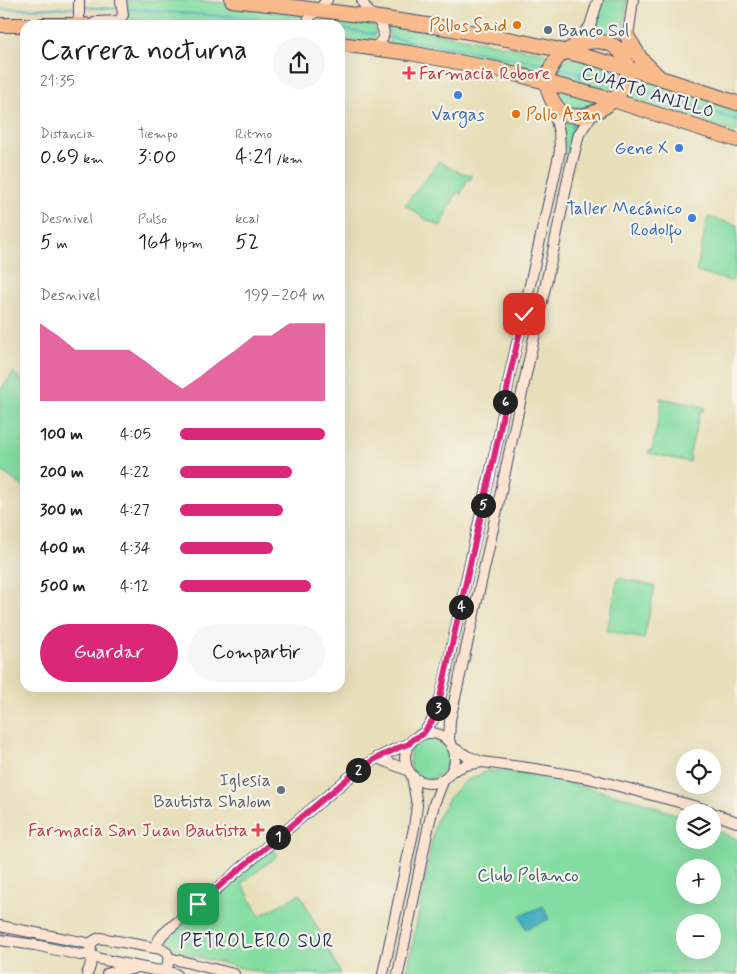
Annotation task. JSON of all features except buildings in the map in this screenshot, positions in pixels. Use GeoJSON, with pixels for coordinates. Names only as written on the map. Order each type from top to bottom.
{"type":"FeatureCollection","features":[{"type":"Feature","properties":{"kind":"highway","name":"CUARTO ANILLO"},"geometry":{"type":"LineString","coordinates":[[232,0],[323,5],[374,17],[569,49],[626,64],[661,78],[737,103]]}},
{"type":"Feature","properties":{"kind":"highway"},"geometry":{"type":"LineString","coordinates":[[0,25],[20,25]]}},
{"type":"Feature","properties":{"kind":"highway"},"geometry":{"type":"LineString","coordinates":[[628,36],[641,59],[661,78]]}},
{"type":"Feature","properties":{"kind":"highway"},"geometry":{"type":"LineString","coordinates":[[588,42],[610,43],[617,48],[626,64],[625,84],[622,91],[613,100],[593,112],[579,116],[568,115],[560,111],[548,87],[548,74],[552,66],[569,49],[588,42]]}},
{"type":"Feature","properties":{"kind":"highway","name":"CUARTO ANILLO"},"geometry":{"type":"LineString","coordinates":[[345,45],[410,53],[501,70],[522,76],[548,87],[613,100],[737,140]]}},
{"type":"Feature","properties":{"kind":"highway"},"geometry":{"type":"LineString","coordinates":[[522,76],[538,91],[556,117]]}},
{"type":"Feature","properties":{"kind":"main road"},"geometry":{"type":"LineString","coordinates":[[362,0],[363,5],[381,25],[384,35],[379,44],[373,48]]}},
{"type":"Feature","properties":{"kind":"main road"},"geometry":{"type":"LineString","coordinates":[[569,49],[590,26],[598,0]]}},
{"type":"Feature","properties":{"kind":"main road"},"geometry":{"type":"LineString","coordinates":[[626,64],[633,0]]}},
{"type":"Feature","properties":{"kind":"main road"},"geometry":{"type":"LineString","coordinates":[[79,1],[81,20]]}},
{"type":"Feature","properties":{"kind":"main road"},"geometry":{"type":"LineString","coordinates":[[120,20],[122,17],[122,3]]}},
{"type":"Feature","properties":{"kind":"main road"},"geometry":{"type":"LineString","coordinates":[[308,20],[323,5]]}},
{"type":"Feature","properties":{"kind":"main road"},"geometry":{"type":"LineString","coordinates":[[423,734],[437,711],[444,683],[560,151],[556,117],[548,87]]}},
{"type":"Feature","properties":{"kind":"main road"},"geometry":{"type":"LineString","coordinates":[[450,720],[569,174],[579,134],[593,112]]}},
{"type":"Feature","properties":{"kind":"main road"},"geometry":{"type":"LineString","coordinates":[[546,217],[560,221]]}},
{"type":"Feature","properties":{"kind":"main road"},"geometry":{"type":"LineString","coordinates":[[444,683],[450,720],[451,745],[455,755],[452,771]]}},
{"type":"Feature","properties":{"kind":"main road"},"geometry":{"type":"LineString","coordinates":[[383,974],[414,828],[417,804],[410,773],[405,764],[406,750],[412,740],[423,734],[437,734],[444,737],[466,756],[482,762],[588,778],[686,804]]}},
{"type":"Feature","properties":{"kind":"main road"},"geometry":{"type":"LineString","coordinates":[[157,948],[162,934],[360,768],[377,758],[409,744]]}},
{"type":"Feature","properties":{"kind":"main road"},"geometry":{"type":"LineString","coordinates":[[377,758],[410,773],[419,781],[428,783],[444,779]]}},
{"type":"Feature","properties":{"kind":"main road"},"geometry":{"type":"LineString","coordinates":[[398,974],[434,804],[444,779],[452,771],[466,765],[482,762]]}},
{"type":"Feature","properties":{"kind":"main road"},"geometry":{"type":"LineString","coordinates":[[721,816],[737,822]]}},
{"type":"Feature","properties":{"kind":"main road"},"geometry":{"type":"LineString","coordinates":[[0,926],[91,950],[95,957],[100,959],[176,974]]}},
{"type":"Feature","properties":{"kind":"main road"},"geometry":{"type":"LineString","coordinates":[[87,974],[90,967],[91,950],[94,940],[104,938],[164,950],[169,958],[166,971]]}},
{"type":"Feature","properties":{"kind":"main road"},"geometry":{"type":"LineString","coordinates":[[0,940],[35,945],[80,955],[91,950]]}},
{"type":"Feature","properties":{"kind":"main road"},"geometry":{"type":"LineString","coordinates":[[169,958],[234,974]]}},
{"type":"Feature","properties":{"kind":"main road"},"geometry":{"type":"LineString","coordinates":[[107,974],[137,967]]}},
{"type":"Feature","properties":{"kind":"green space"},"geometry":{"type":"Polygon","coordinates":[[[128,0],[188,0],[295,9],[303,15],[304,20],[135,20],[127,16],[128,0]]]}},
{"type":"Feature","properties":{"kind":"green space"},"geometry":{"type":"Polygon","coordinates":[[[603,0],[627,0],[622,43],[611,35],[589,33],[597,24],[603,0]]]}},
{"type":"Feature","properties":{"kind":"green space"},"geometry":{"type":"Polygon","coordinates":[[[320,15],[371,22],[376,30],[374,39],[370,43],[345,40],[345,20],[315,20],[316,17],[320,15]]]}},
{"type":"Feature","properties":{"kind":"green space"},"geometry":{"type":"Polygon","coordinates":[[[385,24],[550,54],[543,60],[538,73],[462,57],[388,45],[390,34],[385,24]]]}},
{"type":"Feature","properties":{"kind":"green space"},"geometry":{"type":"Polygon","coordinates":[[[569,57],[620,70],[617,86],[610,93],[556,79],[557,66],[569,57]]]}},
{"type":"Feature","properties":{"kind":"green space"},"geometry":{"type":"Polygon","coordinates":[[[632,76],[737,109],[737,134],[624,98],[628,92],[632,76]]]}},
{"type":"Feature","properties":{"kind":"green space"},"geometry":{"type":"Polygon","coordinates":[[[557,89],[599,101],[585,107],[568,107],[560,97],[557,89]]]}},
{"type":"Feature","properties":{"kind":"green space"},"geometry":{"type":"Polygon","coordinates":[[[559,115],[580,121],[572,149],[565,147],[559,115]]]}},
{"type":"Feature","properties":{"kind":"green space"},"geometry":{"type":"Polygon","coordinates":[[[439,161],[454,170],[471,175],[471,179],[467,180],[461,194],[457,192],[441,226],[427,220],[405,205],[439,161]]]}},
{"type":"Feature","properties":{"kind":"green space"},"geometry":{"type":"Polygon","coordinates":[[[708,217],[737,225],[737,267],[732,281],[696,272],[708,217]]]}},
{"type":"Feature","properties":{"kind":"green space"},"geometry":{"type":"Polygon","coordinates":[[[13,373],[20,378],[20,484],[0,470],[0,390],[13,373]]]}},
{"type":"Feature","properties":{"kind":"green space"},"geometry":{"type":"Polygon","coordinates":[[[660,398],[704,407],[704,410],[700,412],[689,456],[691,457],[690,462],[648,453],[652,450],[662,402],[660,398]]]}},
{"type":"Feature","properties":{"kind":"green space"},"geometry":{"type":"Polygon","coordinates":[[[618,578],[655,586],[644,639],[607,631],[618,578]]]}},
{"type":"Feature","properties":{"kind":"green space"},"geometry":{"type":"Polygon","coordinates":[[[428,737],[437,738],[444,742],[450,754],[449,762],[441,774],[427,779],[414,773],[410,764],[410,754],[418,741],[428,737]]]}},
{"type":"Feature","properties":{"kind":"green space","name":"Club Polanco"},"geometry":{"type":"Polygon","coordinates":[[[487,771],[509,771],[549,778],[640,801],[676,815],[676,849],[721,849],[721,832],[737,839],[737,974],[407,974],[436,820],[451,795],[466,781],[487,771]]]}},
{"type":"Feature","properties":{"kind":"green space"},"geometry":{"type":"Polygon","coordinates":[[[272,850],[278,855],[242,883],[259,916],[300,894],[341,974],[267,974],[170,950],[167,947],[166,940],[168,935],[272,850]]]}},
{"type":"Feature","properties":{"kind":"water"},"geometry":{"type":"Polygon","coordinates":[[[543,906],[549,919],[526,929],[520,916],[543,906]]]}},
{"type":"Feature","properties":{"kind":"waterway"},"geometry":{"type":"LineString","coordinates":[[82,7],[117,9]]}},
{"type":"Feature","properties":{"kind":"waterway"},"geometry":{"type":"LineString","coordinates":[[0,9],[75,8]]}},
{"type":"Feature","properties":{"kind":"waterway"},"geometry":{"type":"LineString","coordinates":[[127,9],[275,20]]}},
{"type":"Feature","properties":{"kind":"waterway"},"geometry":{"type":"LineString","coordinates":[[345,30],[374,34]]}},
{"type":"Feature","properties":{"kind":"waterway"},"geometry":{"type":"LineString","coordinates":[[388,37],[545,64]]}},
{"type":"Feature","properties":{"kind":"waterway"},"geometry":{"type":"LineString","coordinates":[[559,68],[620,83]]}},
{"type":"Feature","properties":{"kind":"waterway"},"geometry":{"type":"LineString","coordinates":[[579,81],[581,71]]}},
{"type":"Feature","properties":{"kind":"waterway"},"geometry":{"type":"LineString","coordinates":[[632,87],[737,120]]}},
{"type":"Feature","properties":{"kind":"waterway"},"geometry":{"type":"LineString","coordinates":[[556,209],[574,121]]}},
{"type":"Feature","properties":{"kind":"waterway"},"geometry":{"type":"LineString","coordinates":[[0,934],[84,948]]}},
{"type":"Feature","properties":{"kind":"waterway"},"geometry":{"type":"LineString","coordinates":[[98,950],[161,964]]}},
{"type":"Feature","properties":{"kind":"waterway"},"geometry":{"type":"LineString","coordinates":[[177,970],[194,974]]}},
{"type":"Feature","properties":{"kind":"place","name":"Pollos Said"},"geometry":{"type":"Point","coordinates":[517,25]}},
{"type":"Feature","properties":{"kind":"place","name":"Banco Sol"},"geometry":{"type":"Point","coordinates":[548,30]}},
{"type":"Feature","properties":{"kind":"place","name":"Farmacia Robore"},"geometry":{"type":"Point","coordinates":[409,73]}},
{"type":"Feature","properties":{"kind":"place","name":"Vargas"},"geometry":{"type":"Point","coordinates":[458,95]}},
{"type":"Feature","properties":{"kind":"place","name":"Pollo Asan"},"geometry":{"type":"Point","coordinates":[516,114]}},
{"type":"Feature","properties":{"kind":"place","name":"Gene X"},"geometry":{"type":"Point","coordinates":[679,148]}},
{"type":"Feature","properties":{"kind":"place","name":"Taller Mecánico Rodolfo"},"geometry":{"type":"Point","coordinates":[692,218]}},
{"type":"Feature","properties":{"kind":"place","name":"Iglesia Bautista Shalom"},"geometry":{"type":"Point","coordinates":[281,790]}},
{"type":"Feature","properties":{"kind":"place","name":"Farmacia San Juan Bautista"},"geometry":{"type":"Point","coordinates":[258,830]}},
{"type":"Feature","properties":{"kind":"district","name":"PETROLERO SUR"},"geometry":{"type":"Point","coordinates":[257,940]}},
{"type":"Feature","properties":{"kind":"route"},"geometry":{"type":"LineString","coordinates":[[198,904],[360,768],[387,752],[409,744],[417,736],[423,734],[434,718],[458,620],[524,314]]}}]}
